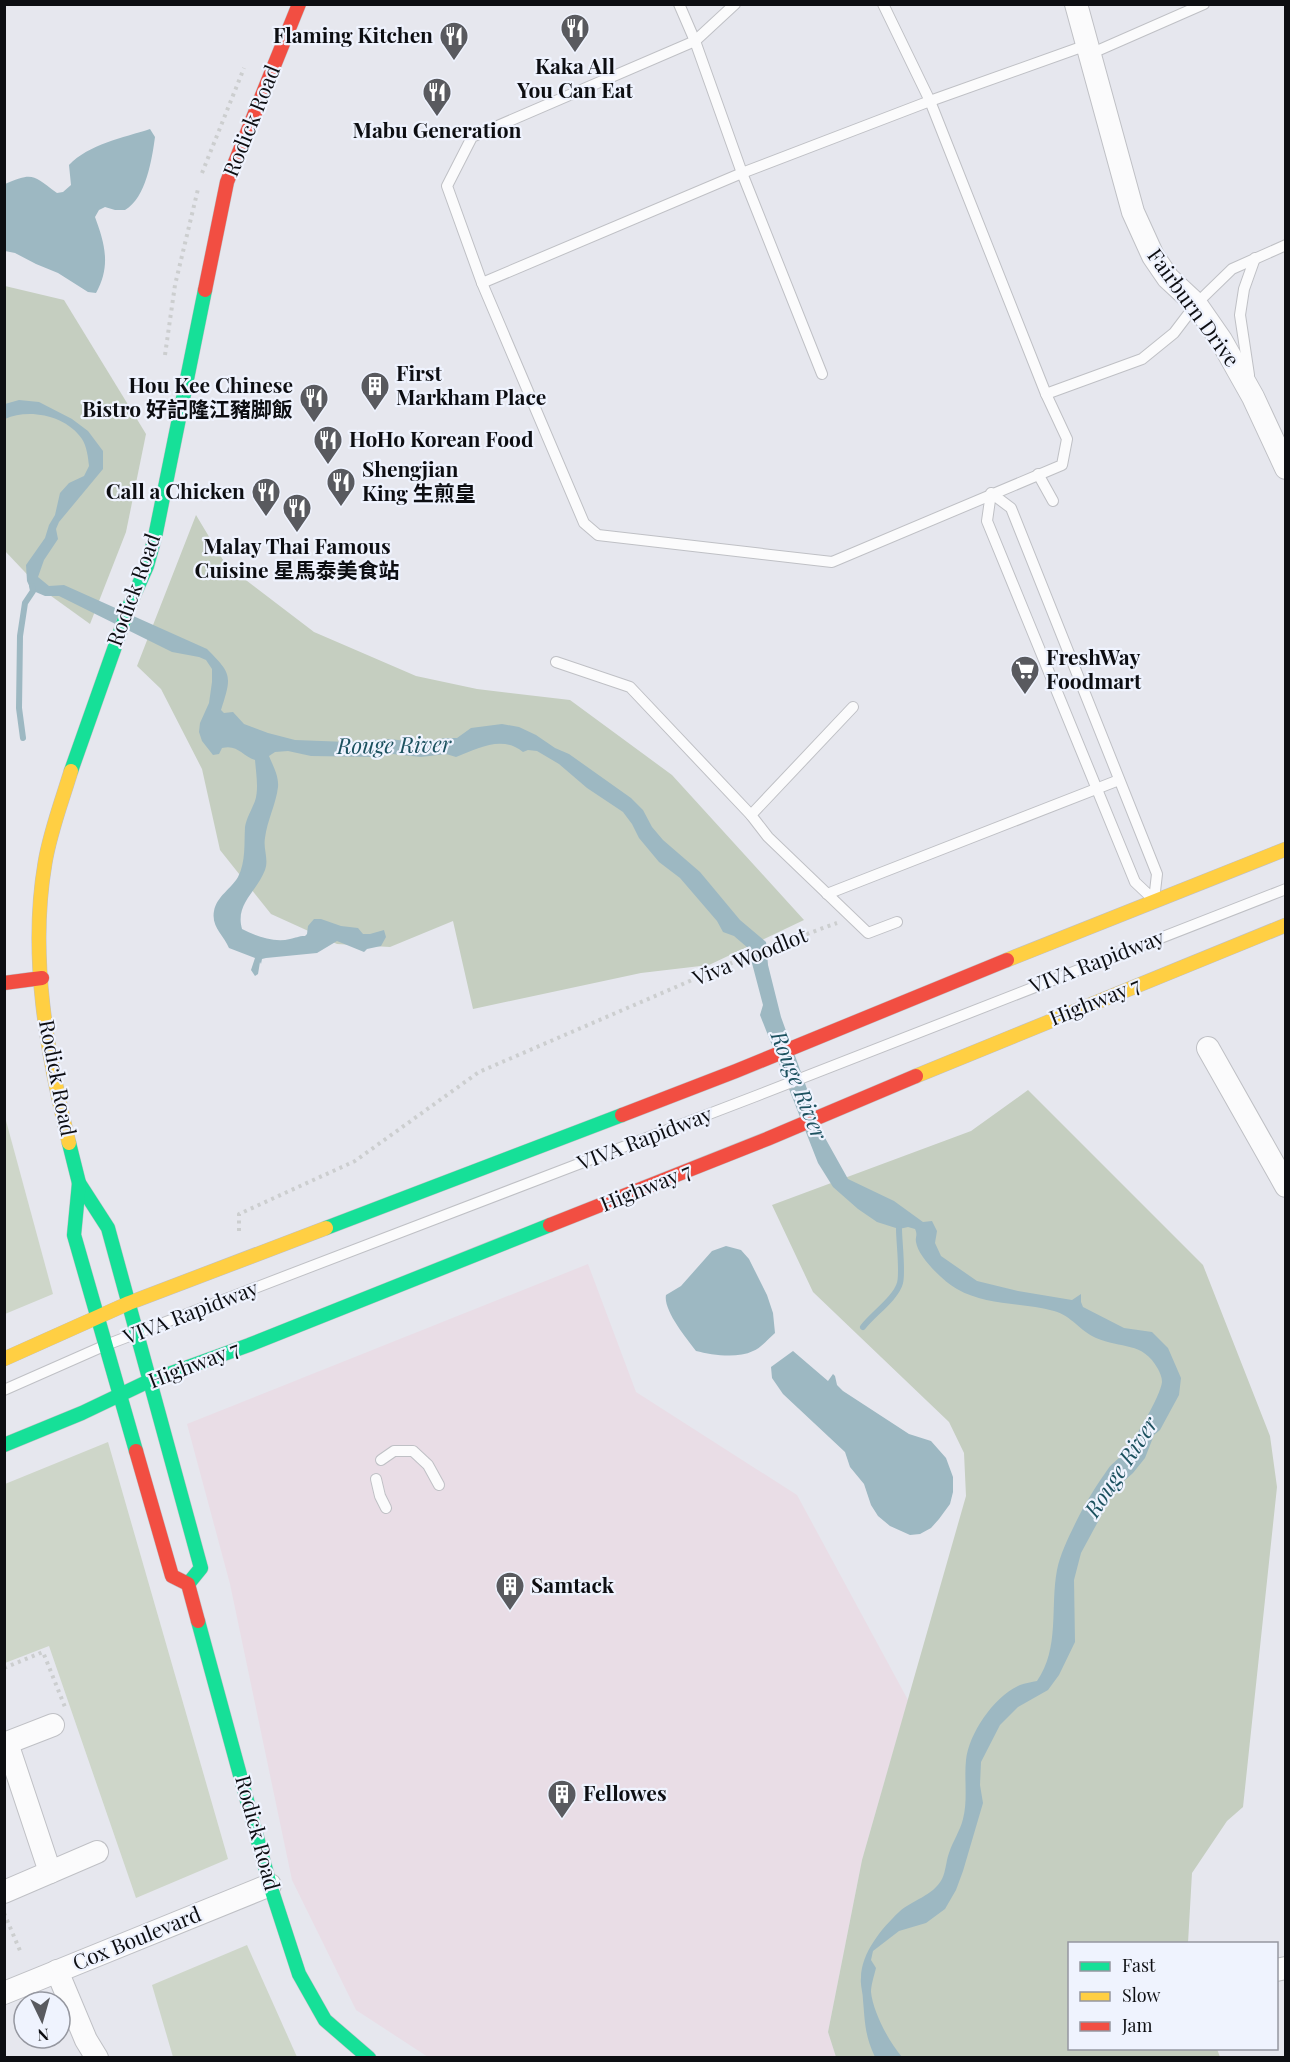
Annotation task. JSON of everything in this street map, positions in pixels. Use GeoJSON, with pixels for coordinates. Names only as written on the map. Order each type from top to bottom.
{"type":"FeatureCollection","features":[{"type":"Feature","properties":{"kind":"main road","name":"Rodick Road"},"geometry":{"type":"LineString","coordinates":[[188,1584],[201,1568],[108,1228],[79,1183],[54,1086],[46,1039],[40,911],[45,862],[80,744],[130,604],[147,566],[155,537],[227,182],[299,4]]}},
{"type":"Feature","properties":{"kind":"main road"},"geometry":{"type":"LineString","coordinates":[[4,1359],[129,1303],[736,1071],[1154,900],[1286,849]]}},
{"type":"Feature","properties":{"kind":"main road","name":"Highway 7"},"geometry":{"type":"LineString","coordinates":[[4,1445],[149,1381],[249,1345],[767,1140],[1012,1035],[1286,925]]}},
{"type":"Feature","properties":{"kind":"main road"},"geometry":{"type":"LineString","coordinates":[[4,983],[42,978]]}},
{"type":"Feature","properties":{"kind":"main road","name":"Rodick Road"},"geometry":{"type":"LineString","coordinates":[[79,1183],[74,1235],[172,1576],[188,1584],[270,1885],[299,1974],[325,2020],[369,2058]]}},
{"type":"Feature","properties":{"kind":"street","name":"Fairburn Drive"},"geometry":{"type":"LineString","coordinates":[[1076,4],[1133,212],[1153,256],[1168,278],[1196,304],[1221,340],[1253,397],[1286,468]]}},
{"type":"Feature","properties":{"kind":"street"},"geometry":{"type":"LineString","coordinates":[[1208,1048],[1286,1186]]}},
{"type":"Feature","properties":{"kind":"street"},"geometry":{"type":"LineString","coordinates":[[50,1872],[6,1744],[53,1725]]}},
{"type":"Feature","properties":{"kind":"street"},"geometry":{"type":"LineString","coordinates":[[4,1892],[97,1852]]}},
{"type":"Feature","properties":{"kind":"street","name":"Cox Boulevard"},"geometry":{"type":"LineString","coordinates":[[4,1993],[270,1885]]}},
{"type":"Feature","properties":{"kind":"street"},"geometry":{"type":"LineString","coordinates":[[57,1971],[86,2040],[97,2058]]}},
{"type":"Feature","properties":{"kind":"lane"},"geometry":{"type":"LineString","coordinates":[[679,4],[695,41],[742,173],[822,374]]}},
{"type":"Feature","properties":{"kind":"lane"},"geometry":{"type":"LineString","coordinates":[[735,4],[695,41],[472,137],[447,186],[482,283],[584,523],[598,535],[832,562],[1062,465],[1067,439],[1046,394],[930,101],[883,4]]}},
{"type":"Feature","properties":{"kind":"lane"},"geometry":{"type":"LineString","coordinates":[[482,283],[742,173],[930,101],[1089,49],[1204,4]]}},
{"type":"Feature","properties":{"kind":"lane"},"geometry":{"type":"LineString","coordinates":[[1046,394],[1142,359],[1174,333],[1196,304],[1232,269],[1286,245]]}},
{"type":"Feature","properties":{"kind":"lane"},"geometry":{"type":"LineString","coordinates":[[1253,397],[1240,315],[1244,289],[1255,258]]}},
{"type":"Feature","properties":{"kind":"lane"},"geometry":{"type":"LineString","coordinates":[[1038,474],[1053,501]]}},
{"type":"Feature","properties":{"kind":"lane"},"geometry":{"type":"LineString","coordinates":[[991,493],[1011,508],[1157,874],[1154,900]]}},
{"type":"Feature","properties":{"kind":"lane"},"geometry":{"type":"LineString","coordinates":[[991,493],[987,521],[1135,882],[1154,900]]}},
{"type":"Feature","properties":{"kind":"lane"},"geometry":{"type":"LineString","coordinates":[[556,662],[630,687],[751,814],[768,837],[868,933],[897,922]]}},
{"type":"Feature","properties":{"kind":"lane"},"geometry":{"type":"LineString","coordinates":[[751,814],[853,707]]}},
{"type":"Feature","properties":{"kind":"lane"},"geometry":{"type":"LineString","coordinates":[[827,894],[1119,780]]}},
{"type":"Feature","properties":{"kind":"lane","name":"VIVA Rapidway"},"geometry":{"type":"LineString","coordinates":[[4,1390],[106,1345],[756,1096],[1286,889]]}},
{"type":"Feature","properties":{"kind":"lane"},"geometry":{"type":"LineString","coordinates":[[381,1460],[394,1451],[413,1451],[428,1465],[439,1485]]}},
{"type":"Feature","properties":{"kind":"lane"},"geometry":{"type":"LineString","coordinates":[[376,1479],[386,1508]]}},
{"type":"Feature","properties":{"kind":"path","name":"Viva Woodlot"},"geometry":{"type":"LineString","coordinates":[[239,1231],[239,1214],[355,1161],[479,1072],[681,985],[819,929]]}},
{"type":"Feature","properties":{"kind":"path"},"geometry":{"type":"LineString","coordinates":[[4,1668],[43,1652],[65,1707],[53,1725]]}},
{"type":"Feature","properties":{"kind":"path"},"geometry":{"type":"LineString","coordinates":[[4,1913],[21,1953]]}},
{"type":"Feature","properties":{"kind":"shaded area"},"geometry":{"type":"Polygon","coordinates":[[[5,1117],[53,1294],[4,1314],[5,1117]]]}},
{"type":"Feature","properties":{"kind":"shaded area"},"geometry":{"type":"Polygon","coordinates":[[[588,1264],[636,1392],[797,1495],[908,1700],[862,1860],[828,2032],[836,2057],[428,2057],[356,2010],[292,1880],[230,1584],[187,1424],[588,1264]]]}},
{"type":"Feature","properties":{"kind":"shaded area"},"geometry":{"type":"Polygon","coordinates":[[[108,1442],[228,1859],[136,1898],[49,1646],[5,1663],[5,1484],[108,1442]]]}},
{"type":"Feature","properties":{"kind":"shaded area"},"geometry":{"type":"Polygon","coordinates":[[[247,1945],[297,2057],[173,2057],[152,1985],[247,1945]]]}},
{"type":"Feature","properties":{"kind":"green space"},"geometry":{"type":"Polygon","coordinates":[[[5,286],[64,300],[146,434],[126,532],[90,624],[40,588],[5,551],[5,286]]]}},
{"type":"Feature","properties":{"kind":"green space"},"geometry":{"type":"Polygon","coordinates":[[[196,515],[226,565],[314,632],[416,676],[477,689],[570,700],[672,775],[804,920],[709,965],[641,973],[473,1009],[453,921],[390,947],[337,944],[271,914],[220,850],[202,769],[161,689],[137,666],[196,515]]]}},
{"type":"Feature","properties":{"kind":"green space"},"geometry":{"type":"Polygon","coordinates":[[[1028,1090],[1203,1265],[1270,1436],[1277,1487],[1243,1807],[1227,1821],[1192,1873],[1188,1942],[1068,1942],[1068,2050],[1217,2050],[1220,2057],[836,2057],[828,2032],[862,1860],[966,1496],[964,1453],[949,1422],[813,1292],[772,1205],[971,1131],[1028,1090]]]}},
{"type":"Feature","properties":{"kind":"water"},"geometry":{"type":"Polygon","coordinates":[[[150,129],[155,137],[152,156],[147,177],[138,197],[125,210],[105,207],[99,210],[95,217],[105,255],[104,274],[96,293],[88,292],[58,273],[15,253],[5,251],[5,184],[32,177],[57,193],[63,192],[71,185],[69,165],[77,158],[107,142],[150,129]]]}},
{"type":"Feature","properties":{"kind":"water","name":"Rouge River"},"geometry":{"type":"Polygon","coordinates":[[[19,400],[39,402],[72,419],[88,431],[103,451],[103,469],[59,522],[56,529],[58,539],[44,560],[38,577],[49,586],[64,585],[207,649],[221,664],[228,676],[227,690],[221,710],[224,713],[233,712],[244,724],[268,733],[295,740],[348,742],[390,739],[421,743],[457,738],[471,728],[502,724],[519,727],[569,754],[631,798],[643,810],[652,827],[663,840],[700,872],[740,920],[766,942],[768,965],[781,1017],[824,1136],[848,1179],[894,1201],[923,1222],[932,1221],[937,1231],[935,1243],[941,1256],[977,1281],[1072,1300],[1081,1294],[1083,1307],[1124,1328],[1152,1332],[1168,1348],[1181,1378],[1179,1395],[1160,1430],[1154,1435],[1145,1458],[1133,1473],[1106,1497],[1101,1516],[1081,1553],[1074,1580],[1075,1642],[1059,1675],[1048,1690],[1018,1707],[1000,1725],[981,1762],[980,1785],[983,1803],[956,1890],[945,1909],[926,1923],[899,1931],[873,1951],[871,1960],[876,1968],[871,1989],[872,2000],[882,2026],[902,2057],[875,2057],[869,2042],[861,1983],[865,1959],[874,1942],[892,1918],[928,1894],[942,1879],[949,1853],[963,1819],[966,1760],[972,1738],[992,1706],[1010,1690],[1037,1681],[1044,1668],[1052,1641],[1055,1584],[1062,1553],[1090,1496],[1110,1467],[1128,1448],[1152,1408],[1162,1382],[1158,1369],[1146,1354],[1131,1347],[1096,1338],[1060,1313],[992,1301],[957,1289],[945,1281],[921,1255],[916,1242],[915,1229],[908,1227],[899,1229],[877,1222],[833,1187],[818,1163],[760,1015],[763,1005],[748,948],[734,936],[723,932],[717,921],[680,878],[659,862],[639,838],[623,812],[587,788],[559,764],[537,751],[523,752],[507,744],[499,744],[482,747],[456,757],[446,754],[421,757],[393,754],[374,757],[311,756],[288,751],[275,752],[269,756],[277,775],[278,787],[265,838],[266,866],[241,912],[242,929],[265,938],[284,940],[305,936],[308,926],[314,919],[321,919],[341,926],[358,928],[363,934],[384,930],[386,937],[381,946],[367,949],[364,952],[337,941],[317,953],[262,959],[258,974],[255,976],[251,970],[255,958],[229,948],[214,922],[214,911],[218,901],[238,877],[242,865],[246,824],[257,791],[255,760],[236,749],[227,747],[222,748],[219,754],[213,755],[202,741],[199,732],[200,723],[209,703],[212,682],[212,669],[206,660],[172,652],[59,596],[45,596],[31,590],[27,581],[26,565],[45,538],[55,515],[60,493],[69,483],[84,476],[89,466],[84,442],[66,424],[57,419],[35,414],[24,414],[5,419],[5,404],[19,400]]]}},
{"type":"Feature","properties":{"kind":"water"},"geometry":{"type":"Polygon","coordinates":[[[726,1246],[741,1250],[749,1259],[767,1295],[773,1313],[775,1333],[756,1350],[732,1356],[696,1351],[676,1324],[666,1301],[666,1295],[681,1286],[712,1251],[726,1246]]]}},
{"type":"Feature","properties":{"kind":"water"},"geometry":{"type":"Polygon","coordinates":[[[793,1351],[828,1381],[833,1374],[837,1385],[843,1391],[909,1434],[931,1441],[946,1458],[953,1477],[953,1492],[950,1504],[931,1528],[920,1534],[910,1535],[890,1526],[878,1516],[871,1505],[864,1484],[850,1467],[845,1452],[783,1394],[772,1378],[771,1367],[793,1351]]]}},
{"type":"Feature","properties":{"kind":"waterway"},"geometry":{"type":"LineString","coordinates":[[23,738],[19,708],[20,636],[25,603],[33,591],[32,586]]}},
{"type":"Feature","properties":{"kind":"waterway"},"geometry":{"type":"LineString","coordinates":[[863,1327],[898,1289],[901,1278],[899,1229]]}},
{"type":"Feature","properties":{"kind":"traffic: fast"},"geometry":{"type":"LineString","coordinates":[[71,771],[130,604],[147,566],[155,537],[205,290]]}},
{"type":"Feature","properties":{"kind":"traffic: fast"},"geometry":{"type":"LineString","coordinates":[[326,1228],[622,1115]]}},
{"type":"Feature","properties":{"kind":"traffic: fast"},"geometry":{"type":"LineString","coordinates":[[69,1143],[79,1183],[108,1228],[201,1568],[188,1584]]}},
{"type":"Feature","properties":{"kind":"traffic: fast"},"geometry":{"type":"LineString","coordinates":[[79,1183],[74,1235],[136,1451]]}},
{"type":"Feature","properties":{"kind":"traffic: fast"},"geometry":{"type":"LineString","coordinates":[[4,1445],[82,1413],[149,1381],[249,1345],[550,1225]]}},
{"type":"Feature","properties":{"kind":"traffic: fast"},"geometry":{"type":"LineString","coordinates":[[198,1621],[270,1885],[299,1974],[325,2020],[369,2058]]}},
{"type":"Feature","properties":{"kind":"traffic: slow"},"geometry":{"type":"LineString","coordinates":[[69,1143],[48,1039],[40,969],[39,933],[47,851],[71,771]]}},
{"type":"Feature","properties":{"kind":"traffic: slow"},"geometry":{"type":"LineString","coordinates":[[1007,960],[1286,849]]}},
{"type":"Feature","properties":{"kind":"traffic: slow"},"geometry":{"type":"LineString","coordinates":[[916,1076],[1286,925]]}},
{"type":"Feature","properties":{"kind":"traffic: slow"},"geometry":{"type":"LineString","coordinates":[[4,1359],[129,1303],[326,1228]]}},
{"type":"Feature","properties":{"kind":"traffic: jam"},"geometry":{"type":"LineString","coordinates":[[205,290],[227,182],[299,4]]}},
{"type":"Feature","properties":{"kind":"traffic: jam"},"geometry":{"type":"LineString","coordinates":[[622,1115],[1007,960]]}},
{"type":"Feature","properties":{"kind":"traffic: jam"},"geometry":{"type":"LineString","coordinates":[[4,983],[42,978]]}},
{"type":"Feature","properties":{"kind":"traffic: jam"},"geometry":{"type":"LineString","coordinates":[[550,1225],[767,1139],[916,1076]]}},
{"type":"Feature","properties":{"kind":"traffic: jam"},"geometry":{"type":"LineString","coordinates":[[136,1451],[172,1576],[188,1584],[198,1621]]}},
{"type":"Feature","properties":{"kind":"place","name":"Kaka All You Can Eat"},"geometry":{"type":"Point","coordinates":[575,54]}},
{"type":"Feature","properties":{"kind":"place","name":"Flaming Kitchen"},"geometry":{"type":"Point","coordinates":[454,62]}},
{"type":"Feature","properties":{"kind":"place","name":"Mabu Generation"},"geometry":{"type":"Point","coordinates":[437,118]}},
{"type":"Feature","properties":{"kind":"place","name":"First Markham Place"},"geometry":{"type":"Point","coordinates":[375,412]}},
{"type":"Feature","properties":{"kind":"place","name":"Hou Kee Chinese Bistro 好記隆江豬脚飯"},"geometry":{"type":"Point","coordinates":[314,424]}},
{"type":"Feature","properties":{"kind":"place","name":"HoHo Korean Food"},"geometry":{"type":"Point","coordinates":[328,466]}},
{"type":"Feature","properties":{"kind":"place","name":"Shengjian King 生煎皇"},"geometry":{"type":"Point","coordinates":[341,508]}},
{"type":"Feature","properties":{"kind":"place","name":"Call a Chicken"},"geometry":{"type":"Point","coordinates":[266,518]}},
{"type":"Feature","properties":{"kind":"place","name":"Malay Thai Famous Cuisine 星馬泰美食站"},"geometry":{"type":"Point","coordinates":[297,534]}},
{"type":"Feature","properties":{"kind":"place","name":"FreshWay Foodmart"},"geometry":{"type":"Point","coordinates":[1025,696]}},
{"type":"Feature","properties":{"kind":"place","name":"Samtack"},"geometry":{"type":"Point","coordinates":[510,1612]}},
{"type":"Feature","properties":{"kind":"place","name":"Fellowes"},"geometry":{"type":"Point","coordinates":[562,1820]}}]}
